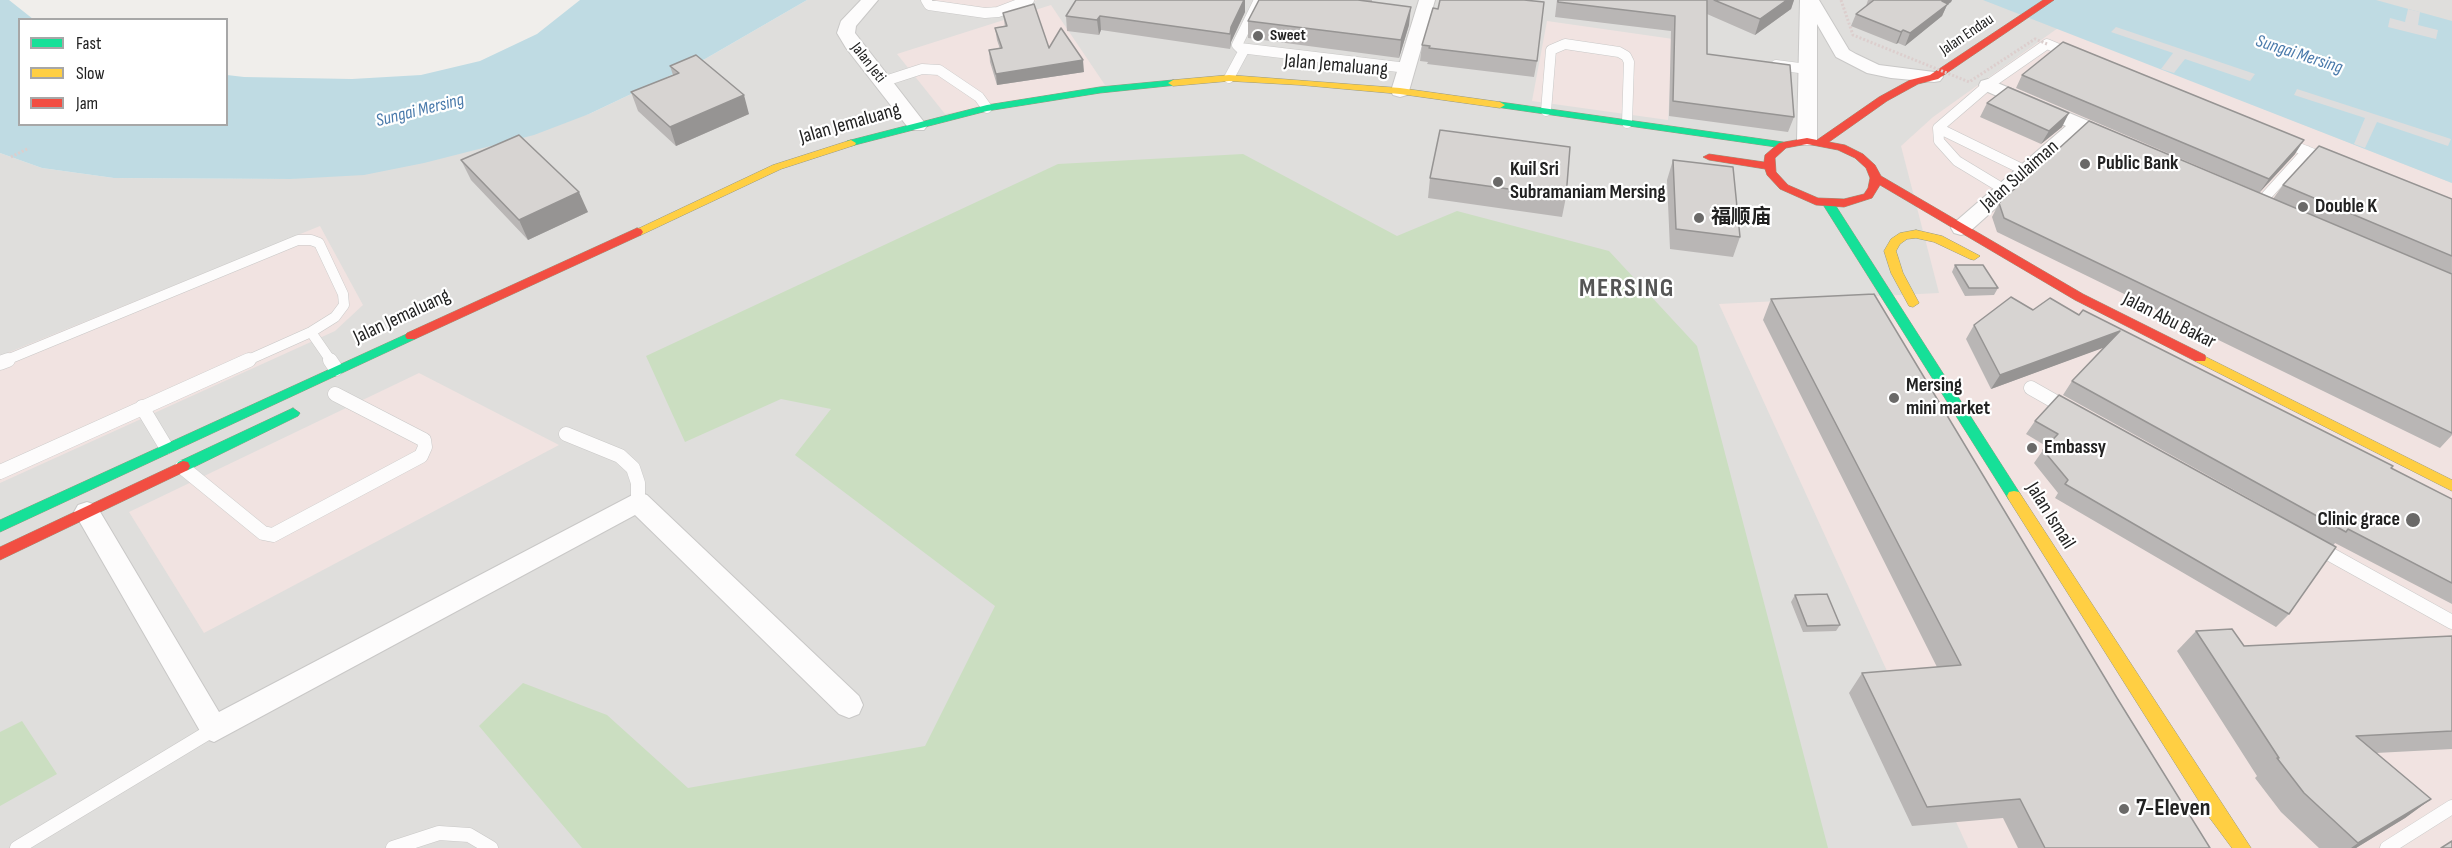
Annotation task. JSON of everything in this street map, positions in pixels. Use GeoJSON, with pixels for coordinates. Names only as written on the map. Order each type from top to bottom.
{"type":"FeatureCollection","features":[{"type":"Feature","properties":{"kind":"main road","name":"Jalan Endau"},"geometry":{"type":"LineString","coordinates":[[1814,141],[1898,90],[1914,82],[1934,77],[2049,0]]}},
{"type":"Feature","properties":{"kind":"main road","name":"Jalan Endau"},"geometry":{"type":"LineString","coordinates":[[1922,96],[1931,90],[1934,77]]}},
{"type":"Feature","properties":{"kind":"main road","name":"Jalan Jemaluang"},"geometry":{"type":"LineString","coordinates":[[0,526],[166,447],[777,167],[842,145],[987,108],[1100,90],[1229,78],[1400,91],[1783,145],[1814,141]]}},
{"type":"Feature","properties":{"kind":"main road"},"geometry":{"type":"LineString","coordinates":[[1124,102],[1208,94]]}},
{"type":"Feature","properties":{"kind":"main road"},"geometry":{"type":"LineString","coordinates":[[1002,120],[1081,107]]}},
{"type":"Feature","properties":{"kind":"main road","name":"Jalan Jemaluang"},"geometry":{"type":"LineString","coordinates":[[892,147],[978,124]]}},
{"type":"Feature","properties":{"kind":"main road","name":"Jalan Abu Bakar"},"geometry":{"type":"LineString","coordinates":[[1814,141],[1841,147],[1859,156],[1874,173],[1961,228],[2079,297],[2452,486]]}},
{"type":"Feature","properties":{"kind":"main road"},"geometry":{"type":"LineString","coordinates":[[1783,145],[1769,158],[1772,173],[1784,187],[1804,197],[1828,203],[1844,203],[1868,196],[1874,189],[1872,149]]}},
{"type":"Feature","properties":{"kind":"main road"},"geometry":{"type":"LineString","coordinates":[[1698,155],[1769,166]]}},
{"type":"Feature","properties":{"kind":"main road","name":"Jalan Ismail"},"geometry":{"type":"LineString","coordinates":[[1828,203],[2215,811],[2242,848]]}},
{"type":"Feature","properties":{"kind":"main road"},"geometry":{"type":"LineString","coordinates":[[1919,315],[1890,251],[1895,242],[1904,236],[1917,234],[1938,239],[1991,264]]}},
{"type":"Feature","properties":{"kind":"main road"},"geometry":{"type":"LineString","coordinates":[[2013,274],[2055,294],[2079,297]]}},
{"type":"Feature","properties":{"kind":"main road"},"geometry":{"type":"LineString","coordinates":[[1936,346],[1964,398],[1964,416]]}},
{"type":"Feature","properties":{"kind":"main road"},"geometry":{"type":"LineString","coordinates":[[330,396],[355,384]]}},
{"type":"Feature","properties":{"kind":"main road"},"geometry":{"type":"LineString","coordinates":[[0,554],[304,408]]}},
{"type":"Feature","properties":{"kind":"street","name":"Jalan Jeti"},"geometry":{"type":"LineString","coordinates":[[870,0],[847,25],[846,33],[852,44],[917,126]]}},
{"type":"Feature","properties":{"kind":"street"},"geometry":{"type":"LineString","coordinates":[[1400,91],[1407,68],[1416,18],[1427,0]]}},
{"type":"Feature","properties":{"kind":"street"},"geometry":{"type":"LineString","coordinates":[[1809,0],[1807,69],[1814,141]]}},
{"type":"Feature","properties":{"kind":"street"},"geometry":{"type":"LineString","coordinates":[[1809,0],[1842,53],[1850,58],[1873,69],[1934,77]]}},
{"type":"Feature","properties":{"kind":"street","name":"Jalan Sulaiman"},"geometry":{"type":"LineString","coordinates":[[1988,85],[2133,148]]}},
{"type":"Feature","properties":{"kind":"street","name":"Jalan Sulaiman"},"geometry":{"type":"LineString","coordinates":[[1961,228],[2079,124]]}},
{"type":"Feature","properties":{"kind":"street"},"geometry":{"type":"LineString","coordinates":[[2239,195],[2280,213]]}},
{"type":"Feature","properties":{"kind":"street"},"geometry":{"type":"LineString","coordinates":[[87,512],[214,729],[638,502],[849,705]]}},
{"type":"Feature","properties":{"kind":"lane"},"geometry":{"type":"LineString","coordinates":[[926,0],[929,5],[985,13],[998,12],[1029,0]]}},
{"type":"Feature","properties":{"kind":"lane"},"geometry":{"type":"LineString","coordinates":[[1259,0],[1237,45],[1244,50],[1407,68]]}},
{"type":"Feature","properties":{"kind":"lane"},"geometry":{"type":"LineString","coordinates":[[1546,111],[1551,50],[1564,44],[1619,52],[1626,56],[1629,62],[1627,123]]}},
{"type":"Feature","properties":{"kind":"lane"},"geometry":{"type":"LineString","coordinates":[[1938,128],[1988,85],[2048,44],[2080,57]]}},
{"type":"Feature","properties":{"kind":"lane"},"geometry":{"type":"LineString","coordinates":[[1229,78],[1244,50]]}},
{"type":"Feature","properties":{"kind":"lane"},"geometry":{"type":"LineString","coordinates":[[1762,63],[1807,69]]}},
{"type":"Feature","properties":{"kind":"lane"},"geometry":{"type":"LineString","coordinates":[[882,82],[922,69],[939,70],[980,97],[987,108]]}},
{"type":"Feature","properties":{"kind":"lane"},"geometry":{"type":"LineString","coordinates":[[1938,128],[2026,171]]}},
{"type":"Feature","properties":{"kind":"lane"},"geometry":{"type":"LineString","coordinates":[[1938,128],[1939,141],[1957,161],[2005,190]]}},
{"type":"Feature","properties":{"kind":"lane"},"geometry":{"type":"LineString","coordinates":[[2274,138],[2338,164]]}},
{"type":"Feature","properties":{"kind":"lane"},"geometry":{"type":"LineString","coordinates":[[2259,204],[2307,151]]}},
{"type":"Feature","properties":{"kind":"lane"},"geometry":{"type":"LineString","coordinates":[[0,363],[298,240],[311,240],[319,243],[343,294],[344,305],[340,311],[311,332],[0,472]]}},
{"type":"Feature","properties":{"kind":"lane"},"geometry":{"type":"LineString","coordinates":[[311,332],[336,369]]}},
{"type":"Feature","properties":{"kind":"lane"},"geometry":{"type":"LineString","coordinates":[[2031,388],[2082,417]]}},
{"type":"Feature","properties":{"kind":"lane"},"geometry":{"type":"LineString","coordinates":[[182,466],[262,533],[273,535],[421,456],[425,447],[424,440],[330,396]]}},
{"type":"Feature","properties":{"kind":"lane"},"geometry":{"type":"LineString","coordinates":[[142,407],[166,447]]}},
{"type":"Feature","properties":{"kind":"lane"},"geometry":{"type":"LineString","coordinates":[[566,434],[620,456],[633,468],[638,483],[638,502]]}},
{"type":"Feature","properties":{"kind":"lane"},"geometry":{"type":"LineString","coordinates":[[2308,542],[2452,622]]}},
{"type":"Feature","properties":{"kind":"lane"},"geometry":{"type":"LineString","coordinates":[[17,848],[214,729]]}},
{"type":"Feature","properties":{"kind":"lane"},"geometry":{"type":"LineString","coordinates":[[2387,848],[2452,807]]}},
{"type":"Feature","properties":{"kind":"lane"},"geometry":{"type":"LineString","coordinates":[[393,848],[439,833],[469,835],[491,848]]}},
{"type":"Feature","properties":{"kind":"path"},"geometry":{"type":"LineString","coordinates":[[1841,0],[1853,35],[1969,82],[2035,39],[2048,44]]}},
{"type":"Feature","properties":{"kind":"path"},"geometry":{"type":"LineString","coordinates":[[11,157],[29,148]]}},
{"type":"Feature","properties":{"kind":"shaded area"},"geometry":{"type":"Polygon","coordinates":[[[807,0],[2452,0],[2452,848],[0,848],[0,153],[42,168],[114,178],[291,179],[589,114],[705,59],[807,0]]]}},
{"type":"Feature","properties":{"kind":"shaded area"},"geometry":{"type":"Polygon","coordinates":[[[921,0],[1037,0],[998,15],[926,8],[921,0]]]}},
{"type":"Feature","properties":{"kind":"shaded area"},"geometry":{"type":"Polygon","coordinates":[[[1051,5],[1105,85],[945,114],[897,54],[1051,5]]]}},
{"type":"Feature","properties":{"kind":"shaded area"},"geometry":{"type":"Polygon","coordinates":[[[1547,21],[1673,39],[1668,120],[1532,101],[1547,21]]]}},
{"type":"Feature","properties":{"kind":"shaded area"},"geometry":{"type":"Polygon","coordinates":[[[2058,28],[2452,183],[2452,848],[1968,848],[1719,304],[1939,293],[1901,146],[1933,117],[2058,28]]]}},
{"type":"Feature","properties":{"kind":"shaded area"},"geometry":{"type":"Polygon","coordinates":[[[320,226],[363,305],[335,331],[0,483],[0,356],[320,226]]]}},
{"type":"Feature","properties":{"kind":"shaded area"},"geometry":{"type":"Polygon","coordinates":[[[419,373],[559,445],[204,633],[129,512],[419,373]]]}},
{"type":"Feature","properties":{"kind":"green space"},"geometry":{"type":"Polygon","coordinates":[[[1243,154],[1397,236],[1457,211],[1609,251],[1697,346],[1828,848],[582,848],[479,726],[523,683],[607,715],[688,788],[925,746],[995,606],[795,455],[831,409],[781,399],[685,442],[646,356],[1058,164],[1243,154]]]}},
{"type":"Feature","properties":{"kind":"green space"},"geometry":{"type":"Polygon","coordinates":[[[22,721],[57,774],[0,806],[0,732],[22,721]]]}},
{"type":"Feature","properties":{"kind":"water","name":"Sungai Mersing"},"geometry":{"type":"Polygon","coordinates":[[[0,0],[9,0],[32,18],[18,18],[18,126],[228,126],[228,75],[352,79],[421,75],[480,61],[537,34],[580,0],[807,0],[705,59],[589,114],[534,135],[424,163],[364,175],[291,179],[114,178],[42,168],[0,153],[0,0]]]}},
{"type":"Feature","properties":{"kind":"water","name":"Sungai Mersing"},"geometry":{"type":"Polygon","coordinates":[[[1983,0],[2376,0],[2452,21],[2452,183],[1983,0]]]}},
{"type":"Feature","properties":{"kind":"pier"},"geometry":{"type":"Polygon","coordinates":[[[2408,9],[2420,12],[2418,25],[2438,30],[2436,39],[2388,27],[2390,18],[2405,22],[2408,9]]]}},
{"type":"Feature","properties":{"kind":"pier"},"geometry":{"type":"Polygon","coordinates":[[[2116,27],[2255,74],[2250,81],[2185,59],[2174,73],[2161,69],[2173,53],[2111,32],[2116,27]]]}},
{"type":"Feature","properties":{"kind":"pier"},"geometry":{"type":"Polygon","coordinates":[[[2297,89],[2451,139],[2448,146],[2377,122],[2365,148],[2354,144],[2365,118],[2294,95],[2297,89]]]}},
{"type":"Feature","properties":{"kind":"building"},"geometry":{"type":"Polygon","coordinates":[[[1076,0],[1244,0],[1230,34],[1100,16],[1097,20],[1066,16],[1076,0]]]}},
{"type":"Feature","properties":{"kind":"building"},"geometry":{"type":"Polygon","coordinates":[[[1259,0],[1358,0],[1411,7],[1401,40],[1248,21],[1259,0]]]}},
{"type":"Feature","properties":{"kind":"building"},"geometry":{"type":"Polygon","coordinates":[[[1440,0],[1544,2],[1537,61],[1429,48],[1430,46],[1422,45],[1433,8],[1438,9],[1440,0]]]}},
{"type":"Feature","properties":{"kind":"building"},"geometry":{"type":"Polygon","coordinates":[[[1558,0],[1707,0],[1707,54],[1790,65],[1794,117],[1673,101],[1675,16],[1558,2],[1558,0]]]}},
{"type":"Feature","properties":{"kind":"building"},"geometry":{"type":"Polygon","coordinates":[[[1714,0],[1787,0],[1760,19],[1714,0]]]}},
{"type":"Feature","properties":{"kind":"building"},"geometry":{"type":"Polygon","coordinates":[[[1874,0],[1943,0],[1948,4],[1910,33],[1903,30],[1901,32],[1856,14],[1874,0]]]}},
{"type":"Feature","properties":{"kind":"building"},"geometry":{"type":"Polygon","coordinates":[[[1034,4],[1049,48],[1061,28],[1083,60],[996,74],[989,50],[1002,48],[995,28],[1007,26],[1003,13],[1034,4]]]}},
{"type":"Feature","properties":{"kind":"building"},"geometry":{"type":"Polygon","coordinates":[[[2063,42],[2304,140],[2269,179],[2022,75],[2063,42]]]}},
{"type":"Feature","properties":{"kind":"building"},"geometry":{"type":"Polygon","coordinates":[[[696,55],[744,95],[670,127],[631,92],[679,73],[670,66],[696,55]]]}},
{"type":"Feature","properties":{"kind":"building"},"geometry":{"type":"Polygon","coordinates":[[[2008,87],[2069,113],[2049,131],[1987,103],[2008,87]]]}},
{"type":"Feature","properties":{"kind":"building"},"geometry":{"type":"Polygon","coordinates":[[[2089,121],[2452,274],[2452,433],[2004,218],[1999,203],[2089,121]]]}},
{"type":"Feature","properties":{"kind":"building"},"geometry":{"type":"Polygon","coordinates":[[[1440,130],[1570,147],[1566,197],[1430,178],[1440,130]]]}},
{"type":"Feature","properties":{"kind":"building"},"geometry":{"type":"Polygon","coordinates":[[[519,135],[579,192],[519,220],[461,160],[519,135]]]}},
{"type":"Feature","properties":{"kind":"building"},"geometry":{"type":"Polygon","coordinates":[[[2319,146],[2452,199],[2452,256],[2283,185],[2319,146]]]}},
{"type":"Feature","properties":{"kind":"building","name":"福顺庙"},"geometry":{"type":"Polygon","coordinates":[[[1673,160],[1733,167],[1740,237],[1676,229],[1673,160]]]}},
{"type":"Feature","properties":{"kind":"building"},"geometry":{"type":"Polygon","coordinates":[[[1955,265],[1983,265],[1998,288],[1969,288],[1955,265]]]}},
{"type":"Feature","properties":{"kind":"building"},"geometry":{"type":"Polygon","coordinates":[[[1874,294],[2210,848],[2045,848],[2020,799],[1927,807],[1862,673],[1961,665],[1771,299],[1874,294]]]}},
{"type":"Feature","properties":{"kind":"building"},"geometry":{"type":"Polygon","coordinates":[[[2011,297],[2033,310],[2050,298],[2079,315],[2083,310],[2393,466],[2391,468],[2452,499],[2452,583],[2348,529],[2346,532],[2072,381],[2120,331],[2000,375],[1974,325],[2011,297]]]}},
{"type":"Feature","properties":{"kind":"building"},"geometry":{"type":"Polygon","coordinates":[[[2059,395],[2336,547],[2289,614],[2065,484],[2068,480],[2043,450],[2058,434],[2035,421],[2059,395]]]}},
{"type":"Feature","properties":{"kind":"building"},"geometry":{"type":"Polygon","coordinates":[[[1827,594],[1840,625],[1807,626],[1795,595],[1827,594]]]}},
{"type":"Feature","properties":{"kind":"building"},"geometry":{"type":"Polygon","coordinates":[[[2232,629],[2244,646],[2452,636],[2452,731],[2356,736],[2431,799],[2358,843],[2304,793],[2277,758],[2279,758],[2196,631],[2232,629]]]}},
{"type":"Feature","properties":{"kind":"building"},"geometry":{"type":"Polygon","coordinates":[[[2452,841],[2452,848],[2441,848],[2452,841]]]}},
{"type":"Feature","properties":{"kind":"traffic: fast"},"geometry":{"type":"LineString","coordinates":[[851,143],[987,108],[1100,90],[1173,83]]}},
{"type":"Feature","properties":{"kind":"traffic: fast"},"geometry":{"type":"LineString","coordinates":[[1500,105],[1783,145]]}},
{"type":"Feature","properties":{"kind":"traffic: fast"},"geometry":{"type":"LineString","coordinates":[[1828,203],[2014,496]]}},
{"type":"Feature","properties":{"kind":"traffic: fast"},"geometry":{"type":"LineString","coordinates":[[0,526],[411,336]]}},
{"type":"Feature","properties":{"kind":"traffic: fast"},"geometry":{"type":"LineString","coordinates":[[183,466],[293,413]]}},
{"type":"Feature","properties":{"kind":"traffic: slow"},"geometry":{"type":"LineString","coordinates":[[1173,83],[1229,78],[1300,82],[1400,91],[1500,105]]}},
{"type":"Feature","properties":{"kind":"traffic: slow"},"geometry":{"type":"LineString","coordinates":[[637,232],[777,167],[851,143]]}},
{"type":"Feature","properties":{"kind":"traffic: slow"},"geometry":{"type":"LineString","coordinates":[[1913,303],[1897,273],[1890,251],[1895,242],[1904,236],[1916,234],[1938,239],[1974,256]]}},
{"type":"Feature","properties":{"kind":"traffic: slow"},"geometry":{"type":"LineString","coordinates":[[2200,358],[2452,486]]}},
{"type":"Feature","properties":{"kind":"traffic: slow"},"geometry":{"type":"LineString","coordinates":[[2014,496],[2215,811],[2242,848]]}},
{"type":"Feature","properties":{"kind":"traffic: jam"},"geometry":{"type":"LineString","coordinates":[[1821,142],[1883,99],[1914,82],[1934,77],[2049,0]]}},
{"type":"Feature","properties":{"kind":"traffic: jam"},"geometry":{"type":"LineString","coordinates":[[1807,141],[1841,147],[1859,156],[1871,167],[1876,178],[1874,189],[1868,196],[1844,203],[1816,201],[1784,187],[1771,173],[1769,157],[1783,145],[1807,141]]}},
{"type":"Feature","properties":{"kind":"traffic: jam"},"geometry":{"type":"LineString","coordinates":[[1709,157],[1769,166]]}},
{"type":"Feature","properties":{"kind":"traffic: jam"},"geometry":{"type":"LineString","coordinates":[[1876,178],[2079,297],[2200,358]]}},
{"type":"Feature","properties":{"kind":"traffic: jam"},"geometry":{"type":"LineString","coordinates":[[411,336],[637,232]]}},
{"type":"Feature","properties":{"kind":"traffic: jam"},"geometry":{"type":"LineString","coordinates":[[0,554],[183,466]]}},
{"type":"Feature","properties":{"kind":"place","name":"Sweet"},"geometry":{"type":"Point","coordinates":[1258,36]}},
{"type":"Feature","properties":{"kind":"place","name":"Public Bank"},"geometry":{"type":"Point","coordinates":[2085,164]}},
{"type":"Feature","properties":{"kind":"place","name":"Kuil Sri Subramaniam Mersing"},"geometry":{"type":"Point","coordinates":[1498,182]}},
{"type":"Feature","properties":{"kind":"place","name":"Double K"},"geometry":{"type":"Point","coordinates":[2303,207]}},
{"type":"Feature","properties":{"kind":"place","name":"福顺庙"},"geometry":{"type":"Point","coordinates":[1699,218]}},
{"type":"Feature","properties":{"kind":"place","name":"Mersing mini market"},"geometry":{"type":"Point","coordinates":[1894,398]}},
{"type":"Feature","properties":{"kind":"place","name":"Embassy"},"geometry":{"type":"Point","coordinates":[2032,448]}},
{"type":"Feature","properties":{"kind":"place","name":"Clinic grace"},"geometry":{"type":"Point","coordinates":[2413,520]}},
{"type":"Feature","properties":{"kind":"place","name":"7-Eleven"},"geometry":{"type":"Point","coordinates":[2124,809]}},
{"type":"Feature","properties":{"kind":"district","name":"MERSING"},"geometry":{"type":"Point","coordinates":[1627,289]}}]}
